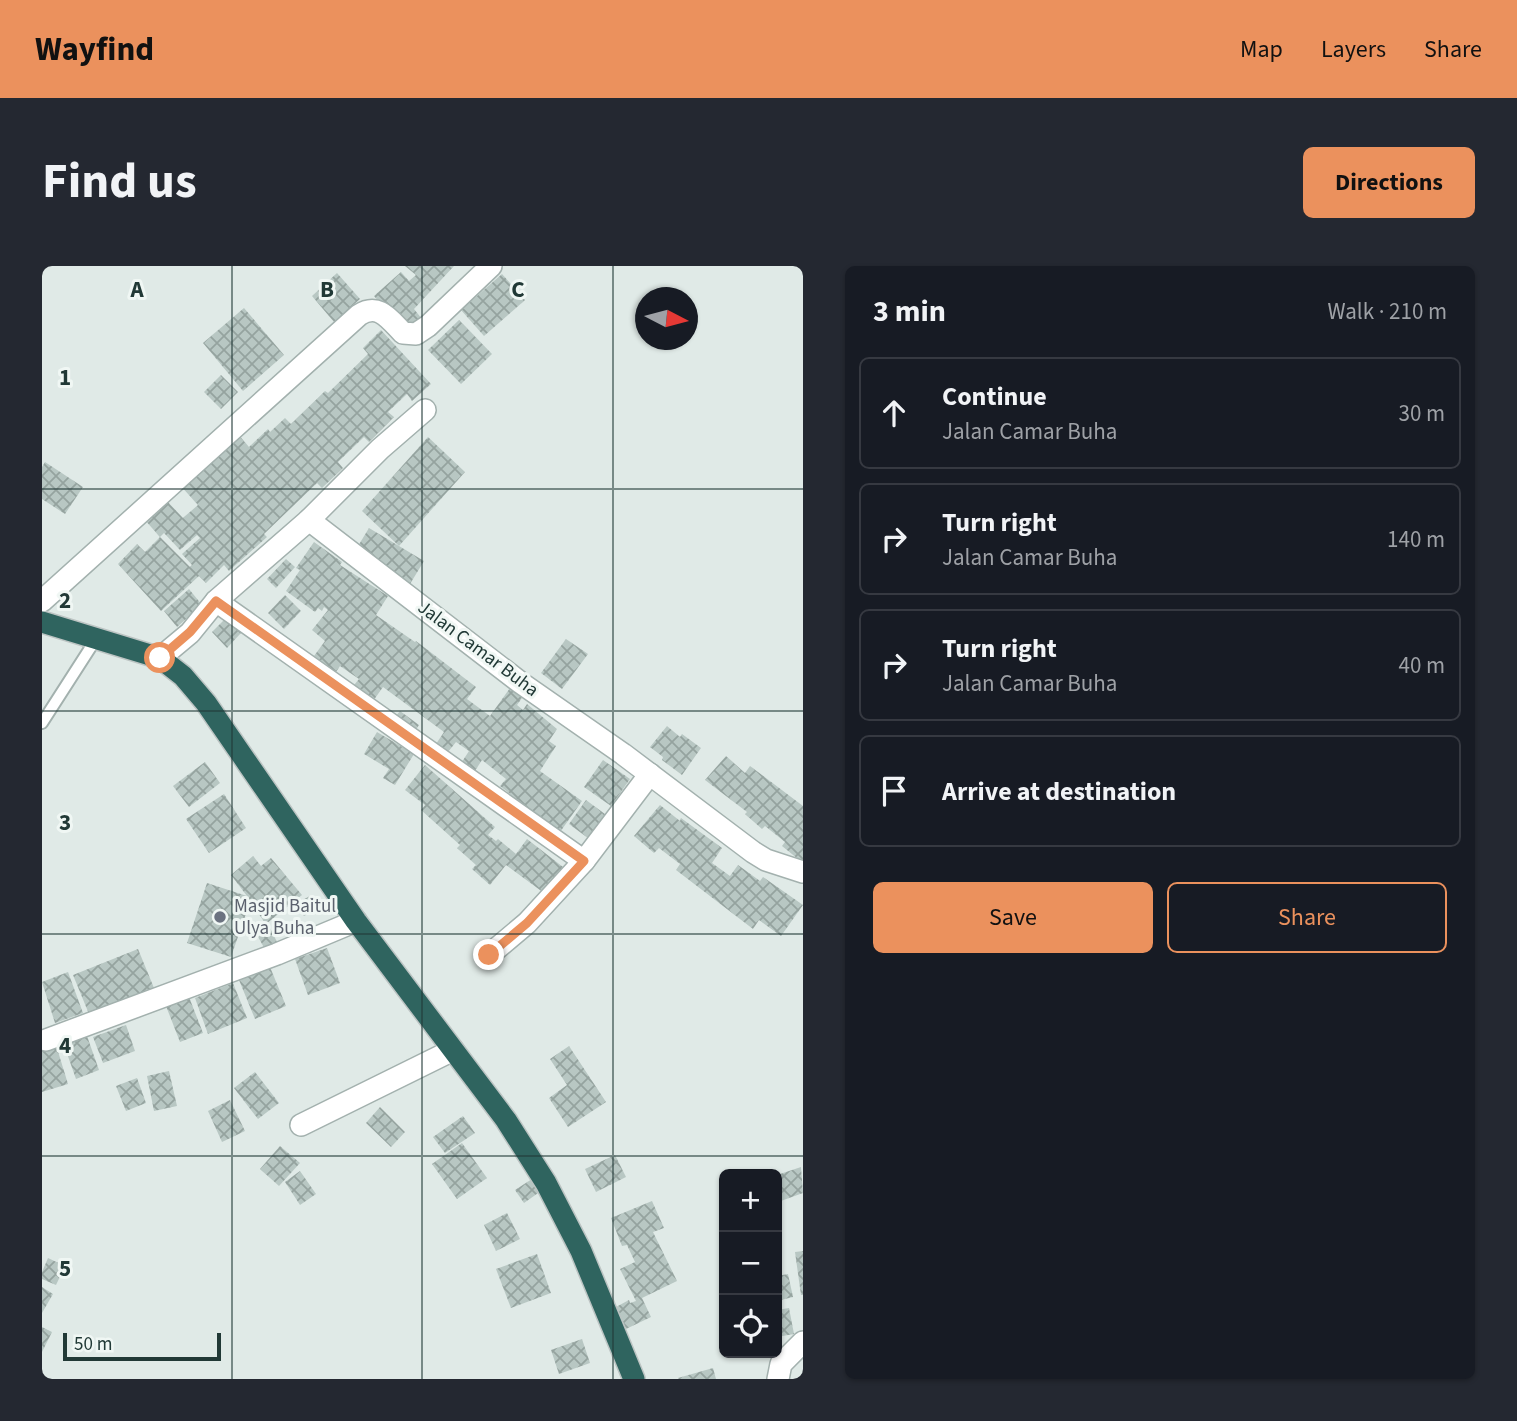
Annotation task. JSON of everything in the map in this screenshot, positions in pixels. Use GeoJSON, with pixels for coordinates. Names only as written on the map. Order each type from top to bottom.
{"type":"FeatureCollection","features":[{"type":"Feature","properties":{"kind":"highway"},"geometry":{"type":"LineString","coordinates":[[42,622],[160,658],[183,676],[206,703],[356,920],[506,1120],[546,1183],[581,1251],[634,1379]]}},
{"type":"Feature","properties":{"kind":"street"},"geometry":{"type":"LineString","coordinates":[[42,601],[359,315],[371,310],[381,311],[403,333],[416,334],[428,326],[491,266]]}},
{"type":"Feature","properties":{"kind":"street"},"geometry":{"type":"LineString","coordinates":[[160,658],[190,632],[216,601],[309,520],[380,449],[425,410]]}},
{"type":"Feature","properties":{"kind":"street","name":"Jalan Camar Buha"},"geometry":{"type":"LineString","coordinates":[[309,520],[521,682],[753,852],[766,860],[803,872]]}},
{"type":"Feature","properties":{"kind":"street"},"geometry":{"type":"LineString","coordinates":[[216,601],[584,861]]}},
{"type":"Feature","properties":{"kind":"street"},"geometry":{"type":"LineString","coordinates":[[489,955],[527,923],[584,861],[650,774]]}},
{"type":"Feature","properties":{"kind":"street"},"geometry":{"type":"LineString","coordinates":[[46,1040],[277,954],[356,920]]}},
{"type":"Feature","properties":{"kind":"street"},"geometry":{"type":"LineString","coordinates":[[302,1125],[453,1050]]}},
{"type":"Feature","properties":{"kind":"street"},"geometry":{"type":"LineString","coordinates":[[778,1379],[781,1364],[803,1342]]}},
{"type":"Feature","properties":{"kind":"lane"},"geometry":{"type":"LineString","coordinates":[[42,723],[96,639]]}},
{"type":"Feature","properties":{"kind":"building"},"geometry":{"type":"Polygon","coordinates":[[[405,266],[454,266],[414,309],[422,319],[405,333],[374,296],[401,272],[409,281],[416,275],[405,266]]]}},
{"type":"Feature","properties":{"kind":"building"},"geometry":{"type":"Polygon","coordinates":[[[337,273],[360,299],[334,322],[312,296],[337,273]]]}},
{"type":"Feature","properties":{"kind":"building"},"geometry":{"type":"Polygon","coordinates":[[[502,274],[525,300],[484,336],[461,310],[502,274]]]}},
{"type":"Feature","properties":{"kind":"building"},"geometry":{"type":"Polygon","coordinates":[[[244,308],[284,355],[243,391],[203,343],[244,308]]]}},
{"type":"Feature","properties":{"kind":"building"},"geometry":{"type":"Polygon","coordinates":[[[459,320],[492,354],[461,384],[428,350],[459,320]]]}},
{"type":"Feature","properties":{"kind":"building"},"geometry":{"type":"Polygon","coordinates":[[[381,330],[431,384],[412,401],[407,394],[388,412],[394,417],[369,442],[364,437],[338,462],[343,468],[322,488],[317,483],[264,534],[267,537],[229,571],[224,565],[206,583],[199,576],[161,611],[118,564],[137,544],[145,552],[160,537],[144,519],[166,500],[183,518],[198,505],[179,484],[237,433],[249,447],[285,418],[291,424],[368,354],[363,348],[381,330]],[[164,533],[160,537],[190,567],[192,565],[182,554],[200,538],[197,535],[180,550],[164,533]]]}},
{"type":"Feature","properties":{"kind":"building"},"geometry":{"type":"Polygon","coordinates":[[[221,375],[238,392],[221,409],[204,392],[221,375]]]}},
{"type":"Feature","properties":{"kind":"building"},"geometry":{"type":"Polygon","coordinates":[[[428,437],[465,472],[399,546],[362,511],[428,437]]]}},
{"type":"Feature","properties":{"kind":"building"},"geometry":{"type":"Polygon","coordinates":[[[45,462],[83,487],[65,514],[42,499],[42,467],[45,462]]]}},
{"type":"Feature","properties":{"kind":"building"},"geometry":{"type":"Polygon","coordinates":[[[369,528],[424,561],[410,584],[355,551],[369,528]]]}},
{"type":"Feature","properties":{"kind":"building"},"geometry":{"type":"Polygon","coordinates":[[[314,542],[342,562],[340,565],[388,596],[376,615],[416,641],[476,687],[467,699],[490,716],[510,688],[522,698],[517,705],[523,710],[527,704],[557,729],[549,741],[556,746],[540,771],[582,801],[558,835],[537,820],[540,817],[500,786],[506,779],[482,760],[471,777],[458,768],[469,751],[456,742],[448,752],[436,744],[444,732],[383,687],[371,704],[350,690],[359,679],[340,666],[336,672],[314,656],[325,641],[312,630],[328,610],[324,607],[322,611],[318,608],[315,612],[286,591],[300,570],[296,568],[314,542]]]}},
{"type":"Feature","properties":{"kind":"building"},"geometry":{"type":"Polygon","coordinates":[[[286,559],[295,567],[276,588],[267,579],[286,559]]]}},
{"type":"Feature","properties":{"kind":"building"},"geometry":{"type":"Polygon","coordinates":[[[189,589],[202,605],[177,627],[164,611],[189,589]]]}},
{"type":"Feature","properties":{"kind":"building"},"geometry":{"type":"Polygon","coordinates":[[[285,595],[301,611],[284,629],[268,613],[285,595]]]}},
{"type":"Feature","properties":{"kind":"building"},"geometry":{"type":"Polygon","coordinates":[[[226,618],[241,633],[227,648],[212,632],[226,618]]]}},
{"type":"Feature","properties":{"kind":"building"},"geometry":{"type":"Polygon","coordinates":[[[566,639],[588,654],[562,689],[541,673],[566,639]]]}},
{"type":"Feature","properties":{"kind":"building"},"geometry":{"type":"Polygon","coordinates":[[[400,711],[419,725],[411,737],[391,722],[400,711]]]}},
{"type":"Feature","properties":{"kind":"building"},"geometry":{"type":"Polygon","coordinates":[[[667,726],[680,737],[682,734],[701,748],[682,775],[650,747],[667,726]]]}},
{"type":"Feature","properties":{"kind":"building"},"geometry":{"type":"Polygon","coordinates":[[[377,732],[414,754],[395,785],[383,778],[389,769],[364,754],[377,732]]]}},
{"type":"Feature","properties":{"kind":"building"},"geometry":{"type":"Polygon","coordinates":[[[726,756],[745,773],[750,766],[803,806],[803,863],[782,846],[785,842],[765,826],[762,829],[745,814],[747,812],[705,780],[726,756]]]}},
{"type":"Feature","properties":{"kind":"building"},"geometry":{"type":"Polygon","coordinates":[[[603,760],[630,779],[611,806],[584,787],[603,760]]]}},
{"type":"Feature","properties":{"kind":"building"},"geometry":{"type":"Polygon","coordinates":[[[205,762],[220,783],[189,807],[173,786],[205,762]]]}},
{"type":"Feature","properties":{"kind":"building"},"geometry":{"type":"Polygon","coordinates":[[[425,765],[495,827],[488,835],[496,841],[498,839],[516,854],[527,839],[563,867],[544,893],[506,865],[490,885],[472,869],[476,865],[457,848],[460,845],[421,810],[425,805],[405,790],[425,765]]]}},
{"type":"Feature","properties":{"kind":"building"},"geometry":{"type":"Polygon","coordinates":[[[224,794],[246,828],[209,853],[186,819],[224,794]]]}},
{"type":"Feature","properties":{"kind":"building"},"geometry":{"type":"Polygon","coordinates":[[[586,800],[613,820],[596,844],[569,824],[586,800]]]}},
{"type":"Feature","properties":{"kind":"building"},"geometry":{"type":"Polygon","coordinates":[[[660,805],[722,848],[712,863],[730,876],[738,865],[760,881],[763,877],[803,905],[781,936],[759,920],[753,929],[676,870],[680,864],[659,848],[654,853],[634,836],[660,805]]]}},
{"type":"Feature","properties":{"kind":"building"},"geometry":{"type":"Polygon","coordinates":[[[253,856],[261,866],[271,858],[302,895],[266,924],[250,902],[231,957],[187,943],[207,883],[247,896],[231,875],[253,856]]]}},
{"type":"Feature","properties":{"kind":"building"},"geometry":{"type":"Polygon","coordinates":[[[310,896],[318,909],[304,916],[297,903],[310,896]]]}},
{"type":"Feature","properties":{"kind":"building"},"geometry":{"type":"Polygon","coordinates":[[[269,926],[280,948],[268,955],[256,933],[269,926]]]}},
{"type":"Feature","properties":{"kind":"building"},"geometry":{"type":"Polygon","coordinates":[[[327,948],[340,983],[308,995],[295,959],[327,948]]]}},
{"type":"Feature","properties":{"kind":"building"},"geometry":{"type":"Polygon","coordinates":[[[138,949],[154,988],[89,1014],[73,975],[138,949]]]}},
{"type":"Feature","properties":{"kind":"building"},"geometry":{"type":"Polygon","coordinates":[[[270,967],[286,1006],[255,1019],[239,980],[270,967]]]}},
{"type":"Feature","properties":{"kind":"building"},"geometry":{"type":"Polygon","coordinates":[[[68,972],[83,1013],[55,1023],[42,982],[68,972]]]}},
{"type":"Feature","properties":{"kind":"building"},"geometry":{"type":"Polygon","coordinates":[[[233,983],[247,1018],[208,1034],[195,998],[233,983]]]}},
{"type":"Feature","properties":{"kind":"building"},"geometry":{"type":"Polygon","coordinates":[[[189,997],[203,1033],[180,1042],[166,1006],[189,997]]]}},
{"type":"Feature","properties":{"kind":"building"},"geometry":{"type":"Polygon","coordinates":[[[126,1025],[135,1051],[103,1063],[93,1037],[126,1025]]]}},
{"type":"Feature","properties":{"kind":"building"},"geometry":{"type":"Polygon","coordinates":[[[87,1036],[99,1070],[76,1079],[64,1045],[87,1036]]]}},
{"type":"Feature","properties":{"kind":"building"},"geometry":{"type":"Polygon","coordinates":[[[56,1045],[68,1084],[42,1092],[42,1049],[56,1045]]]}},
{"type":"Feature","properties":{"kind":"building"},"geometry":{"type":"Polygon","coordinates":[[[569,1046],[606,1102],[568,1127],[549,1098],[567,1085],[550,1059],[569,1046]]]}},
{"type":"Feature","properties":{"kind":"building"},"geometry":{"type":"Polygon","coordinates":[[[169,1071],[177,1106],[154,1111],[147,1076],[169,1071]]]}},
{"type":"Feature","properties":{"kind":"building"},"geometry":{"type":"Polygon","coordinates":[[[255,1072],[279,1103],[258,1119],[234,1088],[255,1072]]]}},
{"type":"Feature","properties":{"kind":"building"},"geometry":{"type":"Polygon","coordinates":[[[137,1078],[146,1103],[126,1111],[116,1086],[137,1078]]]}},
{"type":"Feature","properties":{"kind":"building"},"geometry":{"type":"Polygon","coordinates":[[[230,1100],[245,1131],[222,1142],[208,1111],[230,1100]]]}},
{"type":"Feature","properties":{"kind":"building"},"geometry":{"type":"Polygon","coordinates":[[[380,1107],[405,1132],[391,1147],[366,1123],[380,1107]]]}},
{"type":"Feature","properties":{"kind":"building"},"geometry":{"type":"Polygon","coordinates":[[[463,1116],[475,1133],[445,1153],[433,1137],[463,1116]]]}},
{"type":"Feature","properties":{"kind":"building"},"geometry":{"type":"Polygon","coordinates":[[[462,1143],[487,1178],[457,1199],[432,1164],[462,1143]]]}},
{"type":"Feature","properties":{"kind":"building"},"geometry":{"type":"Polygon","coordinates":[[[280,1146],[300,1163],[279,1186],[260,1169],[280,1146]]]}},
{"type":"Feature","properties":{"kind":"building"},"geometry":{"type":"Polygon","coordinates":[[[615,1155],[626,1177],[596,1192],[585,1169],[615,1155]]]}},
{"type":"Feature","properties":{"kind":"building"},"geometry":{"type":"Polygon","coordinates":[[[801,1167],[803,1193],[782,1201],[782,1173],[801,1167]]]}},
{"type":"Feature","properties":{"kind":"building"},"geometry":{"type":"Polygon","coordinates":[[[300,1171],[316,1194],[300,1205],[285,1182],[300,1171]]]}},
{"type":"Feature","properties":{"kind":"building"},"geometry":{"type":"Polygon","coordinates":[[[532,1179],[541,1191],[524,1203],[515,1190],[532,1179]]]}},
{"type":"Feature","properties":{"kind":"building"},"geometry":{"type":"Polygon","coordinates":[[[652,1201],[664,1228],[653,1232],[677,1281],[642,1298],[651,1317],[626,1329],[616,1307],[629,1300],[630,1303],[636,1301],[620,1269],[635,1262],[627,1245],[622,1246],[611,1218],[652,1201]]]}},
{"type":"Feature","properties":{"kind":"building"},"geometry":{"type":"Polygon","coordinates":[[[507,1213],[520,1239],[496,1251],[484,1225],[507,1213]]]}},
{"type":"Feature","properties":{"kind":"building"},"geometry":{"type":"Polygon","coordinates":[[[803,1251],[803,1295],[801,1295],[795,1252],[803,1251]]]}},
{"type":"Feature","properties":{"kind":"building"},"geometry":{"type":"Polygon","coordinates":[[[537,1254],[551,1293],[511,1308],[496,1269],[537,1254]]]}},
{"type":"Feature","properties":{"kind":"building"},"geometry":{"type":"Polygon","coordinates":[[[48,1258],[65,1266],[56,1285],[42,1279],[48,1258]]]}},
{"type":"Feature","properties":{"kind":"building"},"geometry":{"type":"Polygon","coordinates":[[[788,1274],[793,1297],[782,1300],[782,1295],[782,1275],[788,1274]]]}},
{"type":"Feature","properties":{"kind":"building"},"geometry":{"type":"Polygon","coordinates":[[[42,1287],[53,1294],[42,1313],[42,1287]]]}},
{"type":"Feature","properties":{"kind":"building"},"geometry":{"type":"Polygon","coordinates":[[[789,1308],[794,1334],[782,1336],[782,1309],[789,1308]]]}},
{"type":"Feature","properties":{"kind":"building"},"geometry":{"type":"Polygon","coordinates":[[[42,1327],[52,1332],[42,1352],[42,1327]]]}},
{"type":"Feature","properties":{"kind":"building"},"geometry":{"type":"Polygon","coordinates":[[[582,1339],[590,1363],[559,1374],[551,1350],[582,1339]]]}},
{"type":"Feature","properties":{"kind":"building"},"geometry":{"type":"Polygon","coordinates":[[[713,1368],[716,1379],[678,1378],[713,1368]]]}},
{"type":"Feature","properties":{"kind":"place","name":"Masjid Baitul Ulya Buha"},"geometry":{"type":"Point","coordinates":[220,917]}},
{"type":"Feature","properties":{"kind":"route"},"geometry":{"type":"LineString","coordinates":[[160,658],[190,632],[216,601],[584,861],[527,923],[489,955]]}}]}
